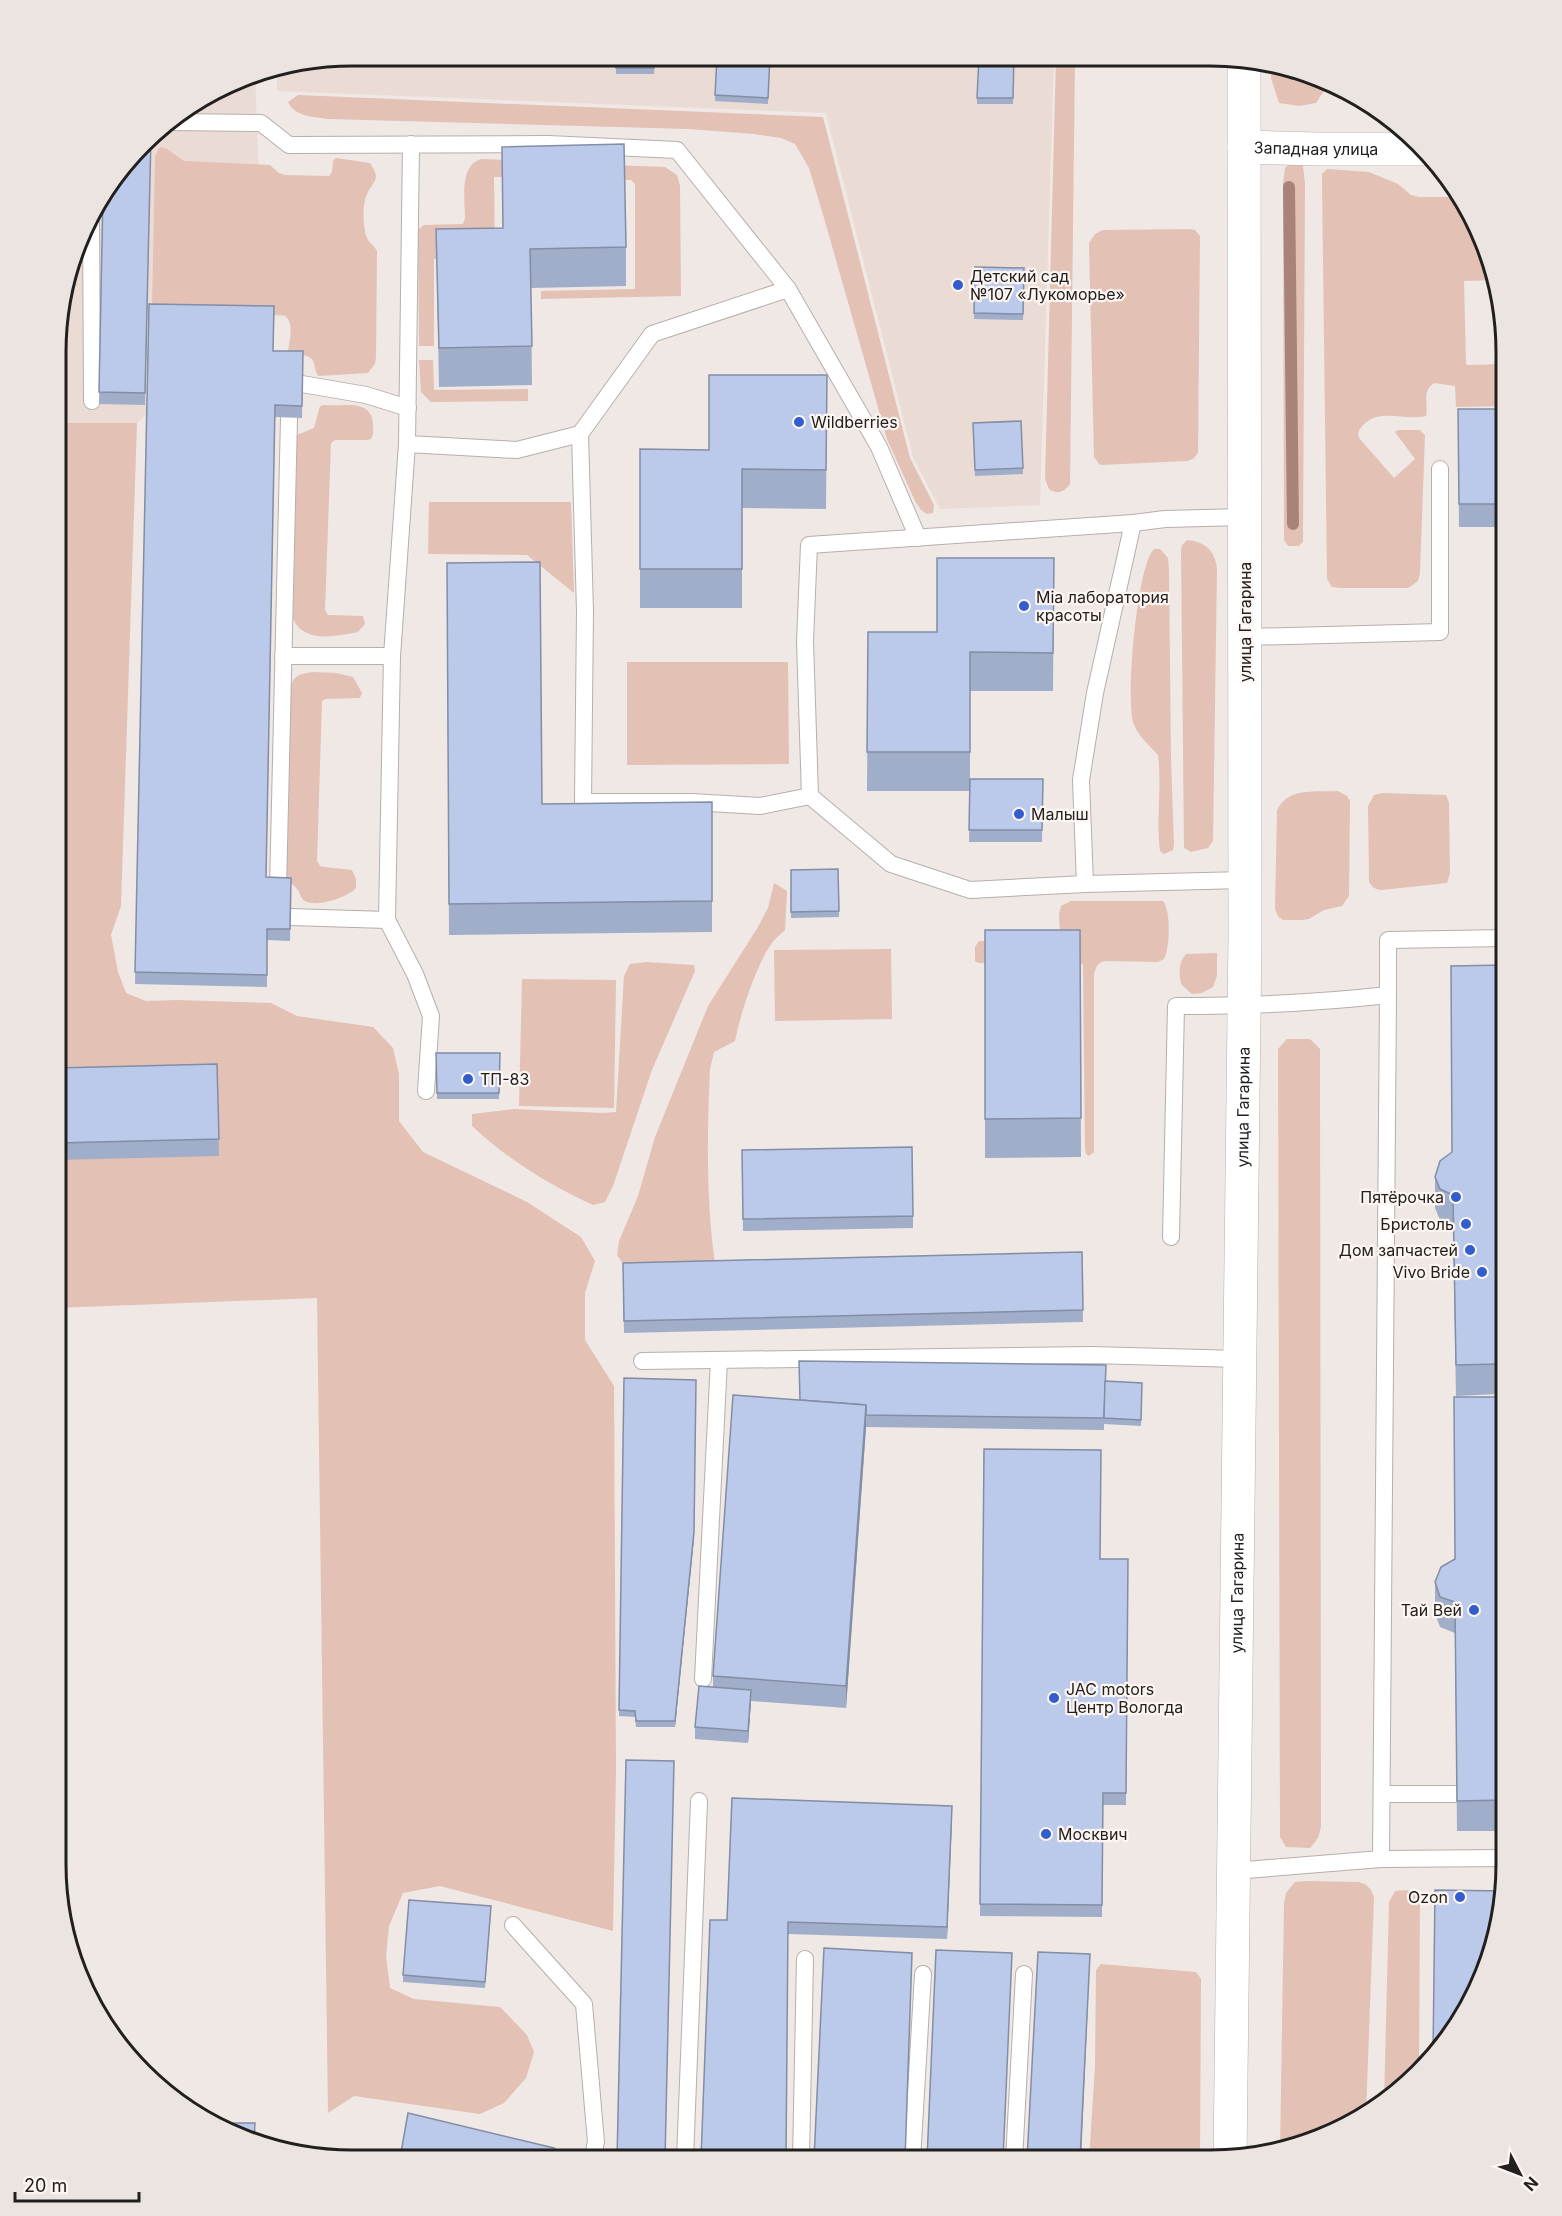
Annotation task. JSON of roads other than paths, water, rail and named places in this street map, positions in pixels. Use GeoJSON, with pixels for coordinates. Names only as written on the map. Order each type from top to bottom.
{"type":"FeatureCollection","features":[{"type":"Feature","properties":{"kind":"street","name":"улица Гагарина"},"geometry":{"type":"LineString","coordinates":[[1230,2149],[1244,1006],[1246,637],[1244,68]]}},
{"type":"Feature","properties":{"kind":"street","name":"Западная улица"},"geometry":{"type":"LineString","coordinates":[[1244,147],[1411,149]]}},
{"type":"Feature","properties":{"kind":"lane"},"geometry":{"type":"LineString","coordinates":[[182,122],[261,123],[289,145],[548,144],[677,150],[788,289],[879,447],[918,538]]}},
{"type":"Feature","properties":{"kind":"lane"},"geometry":{"type":"LineString","coordinates":[[411,144],[407,444],[392,656],[387,920],[415,974],[430,1016],[426,1091]]}},
{"type":"Feature","properties":{"kind":"lane"},"geometry":{"type":"LineString","coordinates":[[91,235],[92,401]]}},
{"type":"Feature","properties":{"kind":"lane"},"geometry":{"type":"LineString","coordinates":[[788,289],[652,334],[580,434],[585,611],[583,802],[692,802],[760,806],[810,796]]}},
{"type":"Feature","properties":{"kind":"lane"},"geometry":{"type":"LineString","coordinates":[[302,384],[366,395],[408,408]]}},
{"type":"Feature","properties":{"kind":"lane"},"geometry":{"type":"LineString","coordinates":[[278,889],[289,418]]}},
{"type":"Feature","properties":{"kind":"lane"},"geometry":{"type":"LineString","coordinates":[[407,444],[516,450],[580,434]]}},
{"type":"Feature","properties":{"kind":"lane"},"geometry":{"type":"LineString","coordinates":[[1246,637],[1440,632],[1440,469]]}},
{"type":"Feature","properties":{"kind":"lane"},"geometry":{"type":"LineString","coordinates":[[1244,517],[1165,519],[1133,524],[808,545],[805,641],[810,796],[891,864],[970,890],[1085,884],[1244,880]]}},
{"type":"Feature","properties":{"kind":"lane"},"geometry":{"type":"LineString","coordinates":[[1085,884],[1081,780],[1095,693],[1133,524]]}},
{"type":"Feature","properties":{"kind":"lane"},"geometry":{"type":"LineString","coordinates":[[282,656],[392,656]]}},
{"type":"Feature","properties":{"kind":"lane"},"geometry":{"type":"LineString","coordinates":[[290,916],[387,920]]}},
{"type":"Feature","properties":{"kind":"lane"},"geometry":{"type":"LineString","coordinates":[[1382,1859],[1388,940],[1496,938]]}},
{"type":"Feature","properties":{"kind":"lane"},"geometry":{"type":"LineString","coordinates":[[1171,1237],[1176,1006],[1244,1006],[1388,995]]}},
{"type":"Feature","properties":{"kind":"lane"},"geometry":{"type":"LineString","coordinates":[[642,1361],[1090,1355],[1240,1359]]}},
{"type":"Feature","properties":{"kind":"lane"},"geometry":{"type":"LineString","coordinates":[[703,1679],[719,1360]]}},
{"type":"Feature","properties":{"kind":"lane"},"geometry":{"type":"LineString","coordinates":[[1382,1794],[1456,1794]]}},
{"type":"Feature","properties":{"kind":"lane"},"geometry":{"type":"LineString","coordinates":[[685,2150],[699,1801]]}},
{"type":"Feature","properties":{"kind":"lane"},"geometry":{"type":"LineString","coordinates":[[1234,1871],[1382,1859],[1496,1858]]}},
{"type":"Feature","properties":{"kind":"lane"},"geometry":{"type":"LineString","coordinates":[[513,1925],[584,2004],[596,2142],[594,2150]]}},
{"type":"Feature","properties":{"kind":"lane"},"geometry":{"type":"LineString","coordinates":[[801,2150],[806,1959]]}},
{"type":"Feature","properties":{"kind":"lane"},"geometry":{"type":"LineString","coordinates":[[913,2150],[922,1974]]}},
{"type":"Feature","properties":{"kind":"lane"},"geometry":{"type":"LineString","coordinates":[[1015,2150],[1024,1974]]}},
{"type":"Feature","properties":{"kind":"waterway"},"geometry":{"type":"LineString","coordinates":[[1289,187],[1293,524]]}},
{"type":"Feature","properties":{"kind":"place","name":"Детский сад №107 «Лукоморье»"},"geometry":{"type":"Point","coordinates":[958,285]}},
{"type":"Feature","properties":{"kind":"place","name":"Wildberries"},"geometry":{"type":"Point","coordinates":[799,422]}},
{"type":"Feature","properties":{"kind":"place","name":"Mia лаборатория красоты"},"geometry":{"type":"Point","coordinates":[1024,606]}},
{"type":"Feature","properties":{"kind":"place","name":"Малыш"},"geometry":{"type":"Point","coordinates":[1019,814]}},
{"type":"Feature","properties":{"kind":"place","name":"ТП-83"},"geometry":{"type":"Point","coordinates":[468,1079]}},
{"type":"Feature","properties":{"kind":"place","name":"Пятёрочка"},"geometry":{"type":"Point","coordinates":[1456,1197]}},
{"type":"Feature","properties":{"kind":"place","name":"Бристоль"},"geometry":{"type":"Point","coordinates":[1466,1224]}},
{"type":"Feature","properties":{"kind":"place","name":"Дом запчастей"},"geometry":{"type":"Point","coordinates":[1470,1250]}},
{"type":"Feature","properties":{"kind":"place","name":"Vivo Bride"},"geometry":{"type":"Point","coordinates":[1482,1272]}},
{"type":"Feature","properties":{"kind":"place","name":"Тай Вей"},"geometry":{"type":"Point","coordinates":[1474,1610]}},
{"type":"Feature","properties":{"kind":"place","name":"JAC motors Центр Вологда"},"geometry":{"type":"Point","coordinates":[1054,1698]}},
{"type":"Feature","properties":{"kind":"place","name":"Москвич"},"geometry":{"type":"Point","coordinates":[1046,1834]}},
{"type":"Feature","properties":{"kind":"place","name":"Ozon"},"geometry":{"type":"Point","coordinates":[1460,1897]}}]}
